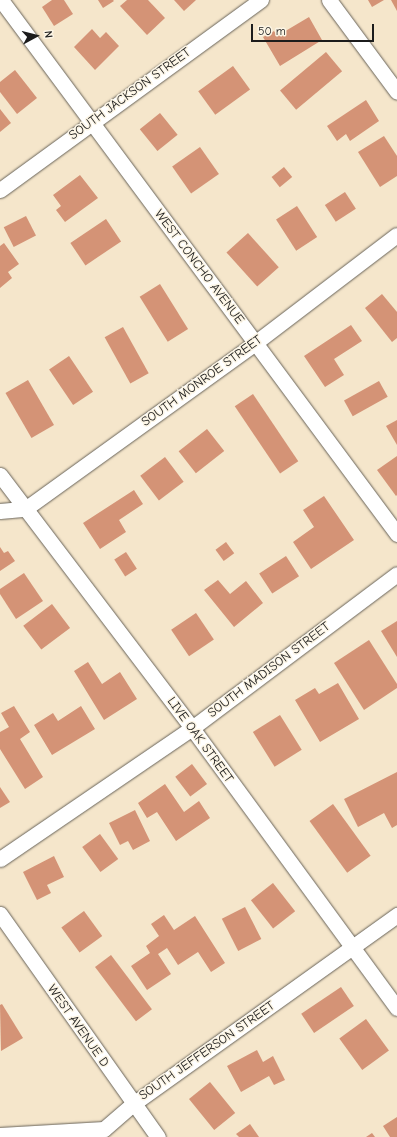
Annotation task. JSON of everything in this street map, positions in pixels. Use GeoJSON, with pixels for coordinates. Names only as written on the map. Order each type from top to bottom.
{"type":"FeatureCollection","features":[{"type":"Feature","properties":{"kind":"street","name":"WEST CONCHO AVENUE"},"geometry":{"type":"LineString","coordinates":[[1,0],[397,534]]}},
{"type":"Feature","properties":{"kind":"street","name":"SOUTH JACKSON STREET"},"geometry":{"type":"LineString","coordinates":[[0,190],[91,122],[261,0]]}},
{"type":"Feature","properties":{"kind":"street"},"geometry":{"type":"LineString","coordinates":[[329,0],[397,92]]}},
{"type":"Feature","properties":{"kind":"street","name":"SOUTH MONROE STREET"},"geometry":{"type":"LineString","coordinates":[[25,509],[255,343],[397,235]]}},
{"type":"Feature","properties":{"kind":"street","name":"LIVE OAK STREET"},"geometry":{"type":"LineString","coordinates":[[0,475],[192,728],[397,1008]]}},
{"type":"Feature","properties":{"kind":"street"},"geometry":{"type":"LineString","coordinates":[[0,511],[25,509]]}},
{"type":"Feature","properties":{"kind":"street","name":"SOUTH MADISON STREET"},"geometry":{"type":"LineString","coordinates":[[0,859],[192,728],[397,574]]}},
{"type":"Feature","properties":{"kind":"street","name":"WEST AVENUE D"},"geometry":{"type":"LineString","coordinates":[[0,914],[133,1104],[158,1137]]}},
{"type":"Feature","properties":{"kind":"street","name":"SOUTH JEFFERSON STREET"},"geometry":{"type":"LineString","coordinates":[[0,1135],[104,1129],[133,1104],[397,915]]}},
{"type":"Feature","properties":{"kind":"building"},"geometry":{"type":"Polygon","coordinates":[[[52,0],[64,0],[73,14],[54,26],[42,7],[52,0]]]}},
{"type":"Feature","properties":{"kind":"building"},"geometry":{"type":"Polygon","coordinates":[[[98,0],[113,0],[114,1],[103,8],[98,0]]]}},
{"type":"Feature","properties":{"kind":"building"},"geometry":{"type":"Polygon","coordinates":[[[127,0],[148,0],[165,18],[147,35],[120,6],[127,0]]]}},
{"type":"Feature","properties":{"kind":"building"},"geometry":{"type":"Polygon","coordinates":[[[174,0],[196,0],[184,11],[174,0]]]}},
{"type":"Feature","properties":{"kind":"building"},"geometry":{"type":"Polygon","coordinates":[[[368,0],[384,0],[372,7],[368,0]]]}},
{"type":"Feature","properties":{"kind":"building"},"geometry":{"type":"Polygon","coordinates":[[[391,0],[397,0],[397,11],[391,0]]]}},
{"type":"Feature","properties":{"kind":"building"},"geometry":{"type":"Polygon","coordinates":[[[309,17],[322,40],[280,66],[263,37],[274,31],[277,36],[309,17]]]}},
{"type":"Feature","properties":{"kind":"building"},"geometry":{"type":"Polygon","coordinates":[[[92,29],[100,38],[106,32],[119,46],[95,70],[74,47],[92,29]]]}},
{"type":"Feature","properties":{"kind":"building"},"geometry":{"type":"Polygon","coordinates":[[[326,52],[342,71],[296,110],[280,91],[326,52]]]}},
{"type":"Feature","properties":{"kind":"building"},"geometry":{"type":"Polygon","coordinates":[[[233,66],[250,89],[215,115],[198,91],[233,66]]]}},
{"type":"Feature","properties":{"kind":"building"},"geometry":{"type":"Polygon","coordinates":[[[15,70],[37,98],[17,114],[0,92],[0,82],[15,70]]]}},
{"type":"Feature","properties":{"kind":"building"},"geometry":{"type":"Polygon","coordinates":[[[366,100],[379,121],[350,141],[346,134],[337,141],[327,126],[366,100]]]}},
{"type":"Feature","properties":{"kind":"building"},"geometry":{"type":"Polygon","coordinates":[[[0,109],[11,123],[0,132],[0,109]]]}},
{"type":"Feature","properties":{"kind":"building"},"geometry":{"type":"Polygon","coordinates":[[[160,113],[178,135],[157,151],[140,129],[160,113]]]}},
{"type":"Feature","properties":{"kind":"building"},"geometry":{"type":"Polygon","coordinates":[[[384,136],[397,156],[397,176],[380,187],[358,152],[384,136]]]}},
{"type":"Feature","properties":{"kind":"building"},"geometry":{"type":"Polygon","coordinates":[[[200,147],[219,174],[191,194],[172,167],[200,147]]]}},
{"type":"Feature","properties":{"kind":"building"},"geometry":{"type":"Polygon","coordinates":[[[284,167],[292,177],[280,187],[272,177],[284,167]]]}},
{"type":"Feature","properties":{"kind":"building"},"geometry":{"type":"Polygon","coordinates":[[[80,175],[98,198],[65,222],[56,210],[61,206],[53,195],[80,175]]]}},
{"type":"Feature","properties":{"kind":"building"},"geometry":{"type":"Polygon","coordinates":[[[345,192],[356,209],[336,222],[325,205],[345,192]]]}},
{"type":"Feature","properties":{"kind":"building"},"geometry":{"type":"Polygon","coordinates":[[[297,206],[317,237],[296,251],[276,220],[297,206]]]}},
{"type":"Feature","properties":{"kind":"building"},"geometry":{"type":"Polygon","coordinates":[[[26,216],[36,236],[14,247],[4,227],[26,216]]]}},
{"type":"Feature","properties":{"kind":"building"},"geometry":{"type":"Polygon","coordinates":[[[106,219],[121,241],[85,265],[70,243],[106,219]]]}},
{"type":"Feature","properties":{"kind":"building"},"geometry":{"type":"Polygon","coordinates":[[[248,233],[279,267],[257,287],[226,252],[248,233]]]}},
{"type":"Feature","properties":{"kind":"building"},"geometry":{"type":"Polygon","coordinates":[[[4,243],[19,264],[8,272],[12,278],[0,288],[0,246],[4,243]]]}},
{"type":"Feature","properties":{"kind":"building"},"geometry":{"type":"Polygon","coordinates":[[[160,284],[188,329],[168,342],[140,297],[160,284]]]}},
{"type":"Feature","properties":{"kind":"building"},"geometry":{"type":"Polygon","coordinates":[[[382,294],[397,312],[397,338],[392,342],[365,308],[382,294]]]}},
{"type":"Feature","properties":{"kind":"building"},"geometry":{"type":"Polygon","coordinates":[[[351,325],[362,341],[334,359],[344,375],[325,387],[304,356],[351,325]]]}},
{"type":"Feature","properties":{"kind":"building"},"geometry":{"type":"Polygon","coordinates":[[[123,327],[149,373],[130,384],[105,337],[123,327]]]}},
{"type":"Feature","properties":{"kind":"building"},"geometry":{"type":"Polygon","coordinates":[[[69,356],[93,392],[73,405],[49,369],[69,356]]]}},
{"type":"Feature","properties":{"kind":"building"},"geometry":{"type":"Polygon","coordinates":[[[28,380],[54,425],[31,438],[5,393],[28,380]]]}},
{"type":"Feature","properties":{"kind":"building"},"geometry":{"type":"Polygon","coordinates":[[[379,381],[388,397],[353,416],[344,400],[379,381]]]}},
{"type":"Feature","properties":{"kind":"building"},"geometry":{"type":"Polygon","coordinates":[[[253,394],[298,461],[280,473],[235,406],[253,394]]]}},
{"type":"Feature","properties":{"kind":"building"},"geometry":{"type":"Polygon","coordinates":[[[397,420],[397,445],[386,426],[397,420]]]}},
{"type":"Feature","properties":{"kind":"building"},"geometry":{"type":"Polygon","coordinates":[[[207,429],[224,451],[196,473],[179,451],[207,429]]]}},
{"type":"Feature","properties":{"kind":"building"},"geometry":{"type":"Polygon","coordinates":[[[397,456],[397,495],[396,496],[377,470],[397,456]]]}},
{"type":"Feature","properties":{"kind":"building"},"geometry":{"type":"Polygon","coordinates":[[[165,457],[184,482],[159,500],[140,476],[165,457]]]}},
{"type":"Feature","properties":{"kind":"building"},"geometry":{"type":"Polygon","coordinates":[[[134,490],[143,504],[119,520],[126,532],[100,549],[83,523],[134,490]]]}},
{"type":"Feature","properties":{"kind":"building"},"geometry":{"type":"Polygon","coordinates":[[[324,496],[354,540],[311,569],[293,542],[314,527],[303,510],[324,496]]]}},
{"type":"Feature","properties":{"kind":"building"},"geometry":{"type":"Polygon","coordinates":[[[226,542],[234,553],[224,561],[215,550],[226,542]]]}},
{"type":"Feature","properties":{"kind":"building"},"geometry":{"type":"Polygon","coordinates":[[[0,547],[4,553],[8,551],[15,561],[0,571],[0,547]]]}},
{"type":"Feature","properties":{"kind":"building"},"geometry":{"type":"Polygon","coordinates":[[[126,552],[137,569],[125,576],[114,560],[126,552]]]}},
{"type":"Feature","properties":{"kind":"building"},"geometry":{"type":"Polygon","coordinates":[[[286,556],[299,576],[272,594],[259,573],[286,556]]]}},
{"type":"Feature","properties":{"kind":"building"},"geometry":{"type":"Polygon","coordinates":[[[24,573],[43,601],[16,619],[0,594],[0,589],[24,573]]]}},
{"type":"Feature","properties":{"kind":"building"},"geometry":{"type":"Polygon","coordinates":[[[218,580],[230,594],[246,581],[263,603],[234,627],[204,590],[218,580]]]}},
{"type":"Feature","properties":{"kind":"building"},"geometry":{"type":"Polygon","coordinates":[[[52,604],[70,628],[41,650],[23,626],[52,604]]]}},
{"type":"Feature","properties":{"kind":"building"},"geometry":{"type":"Polygon","coordinates":[[[196,613],[214,640],[189,656],[171,630],[196,613]]]}},
{"type":"Feature","properties":{"kind":"building"},"geometry":{"type":"Polygon","coordinates":[[[397,621],[397,657],[381,631],[397,621]]]}},
{"type":"Feature","properties":{"kind":"building"},"geometry":{"type":"Polygon","coordinates":[[[369,640],[397,684],[397,688],[364,710],[334,663],[369,640]]]}},
{"type":"Feature","properties":{"kind":"building"},"geometry":{"type":"Polygon","coordinates":[[[88,662],[102,684],[120,672],[137,699],[104,720],[74,671],[88,662]]]}},
{"type":"Feature","properties":{"kind":"building"},"geometry":{"type":"Polygon","coordinates":[[[338,683],[359,719],[320,742],[295,700],[315,688],[319,694],[338,683]]]}},
{"type":"Feature","properties":{"kind":"building"},"geometry":{"type":"Polygon","coordinates":[[[14,706],[30,732],[20,739],[43,777],[25,789],[0,749],[0,732],[9,727],[1,713],[14,706]]]}},
{"type":"Feature","properties":{"kind":"building"},"geometry":{"type":"Polygon","coordinates":[[[81,706],[95,729],[52,755],[34,725],[53,713],[58,721],[81,706]]]}},
{"type":"Feature","properties":{"kind":"building"},"geometry":{"type":"Polygon","coordinates":[[[280,715],[302,750],[275,767],[253,732],[280,715]]]}},
{"type":"Feature","properties":{"kind":"building"},"geometry":{"type":"Polygon","coordinates":[[[192,764],[207,784],[190,797],[175,777],[192,764]]]}},
{"type":"Feature","properties":{"kind":"building"},"geometry":{"type":"Polygon","coordinates":[[[397,772],[397,825],[392,828],[384,813],[358,827],[344,799],[397,772]]]}},
{"type":"Feature","properties":{"kind":"building"},"geometry":{"type":"Polygon","coordinates":[[[165,784],[184,812],[199,801],[210,818],[176,841],[157,812],[147,818],[138,803],[165,784]]]}},
{"type":"Feature","properties":{"kind":"building"},"geometry":{"type":"Polygon","coordinates":[[[0,787],[10,802],[0,808],[0,787]]]}},
{"type":"Feature","properties":{"kind":"building"},"geometry":{"type":"Polygon","coordinates":[[[333,804],[371,856],[347,873],[310,821],[333,804]]]}},
{"type":"Feature","properties":{"kind":"building"},"geometry":{"type":"Polygon","coordinates":[[[135,810],[150,841],[133,850],[128,841],[120,845],[109,823],[135,810]]]}},
{"type":"Feature","properties":{"kind":"building"},"geometry":{"type":"Polygon","coordinates":[[[100,834],[118,859],[100,872],[82,847],[100,834]]]}},
{"type":"Feature","properties":{"kind":"building"},"geometry":{"type":"Polygon","coordinates":[[[54,856],[64,877],[47,885],[51,893],[37,900],[23,872],[54,856]]]}},
{"type":"Feature","properties":{"kind":"building"},"geometry":{"type":"Polygon","coordinates":[[[273,883],[295,911],[273,929],[251,900],[273,883]]]}},
{"type":"Feature","properties":{"kind":"building"},"geometry":{"type":"Polygon","coordinates":[[[245,907],[261,939],[238,951],[222,919],[245,907]]]}},
{"type":"Feature","properties":{"kind":"building"},"geometry":{"type":"Polygon","coordinates":[[[84,911],[102,936],[80,953],[61,927],[84,911]]]}},
{"type":"Feature","properties":{"kind":"building"},"geometry":{"type":"Polygon","coordinates":[[[164,915],[174,930],[195,916],[225,963],[211,972],[198,952],[178,965],[167,948],[158,954],[171,974],[147,990],[131,966],[150,953],[146,946],[159,936],[151,924],[164,915]]]}},
{"type":"Feature","properties":{"kind":"building"},"geometry":{"type":"Polygon","coordinates":[[[111,955],[152,1009],[136,1021],[95,967],[111,955]]]}},
{"type":"Feature","properties":{"kind":"building"},"geometry":{"type":"Polygon","coordinates":[[[341,987],[354,1006],[314,1033],[301,1014],[341,987]]]}},
{"type":"Feature","properties":{"kind":"building"},"geometry":{"type":"Polygon","coordinates":[[[2,1004],[23,1038],[1,1051],[0,1005],[2,1004]]]}},
{"type":"Feature","properties":{"kind":"building"},"geometry":{"type":"Polygon","coordinates":[[[366,1019],[389,1051],[362,1070],[339,1038],[366,1019]]]}},
{"type":"Feature","properties":{"kind":"building"},"geometry":{"type":"Polygon","coordinates":[[[257,1050],[263,1062],[273,1056],[285,1080],[274,1085],[269,1076],[241,1092],[227,1066],[257,1050]]]}},
{"type":"Feature","properties":{"kind":"building"},"geometry":{"type":"Polygon","coordinates":[[[210,1082],[235,1113],[214,1130],[189,1099],[210,1082]]]}},
{"type":"Feature","properties":{"kind":"building"},"geometry":{"type":"Polygon","coordinates":[[[397,1117],[397,1137],[390,1137],[383,1126],[397,1117]]]}},
{"type":"Feature","properties":{"kind":"building"},"geometry":{"type":"Polygon","coordinates":[[[250,1124],[259,1137],[239,1137],[236,1134],[250,1124]]]}},
{"type":"Feature","properties":{"kind":"building"},"geometry":{"type":"Polygon","coordinates":[[[372,1133],[375,1137],[366,1137],[372,1133]]]}}]}
